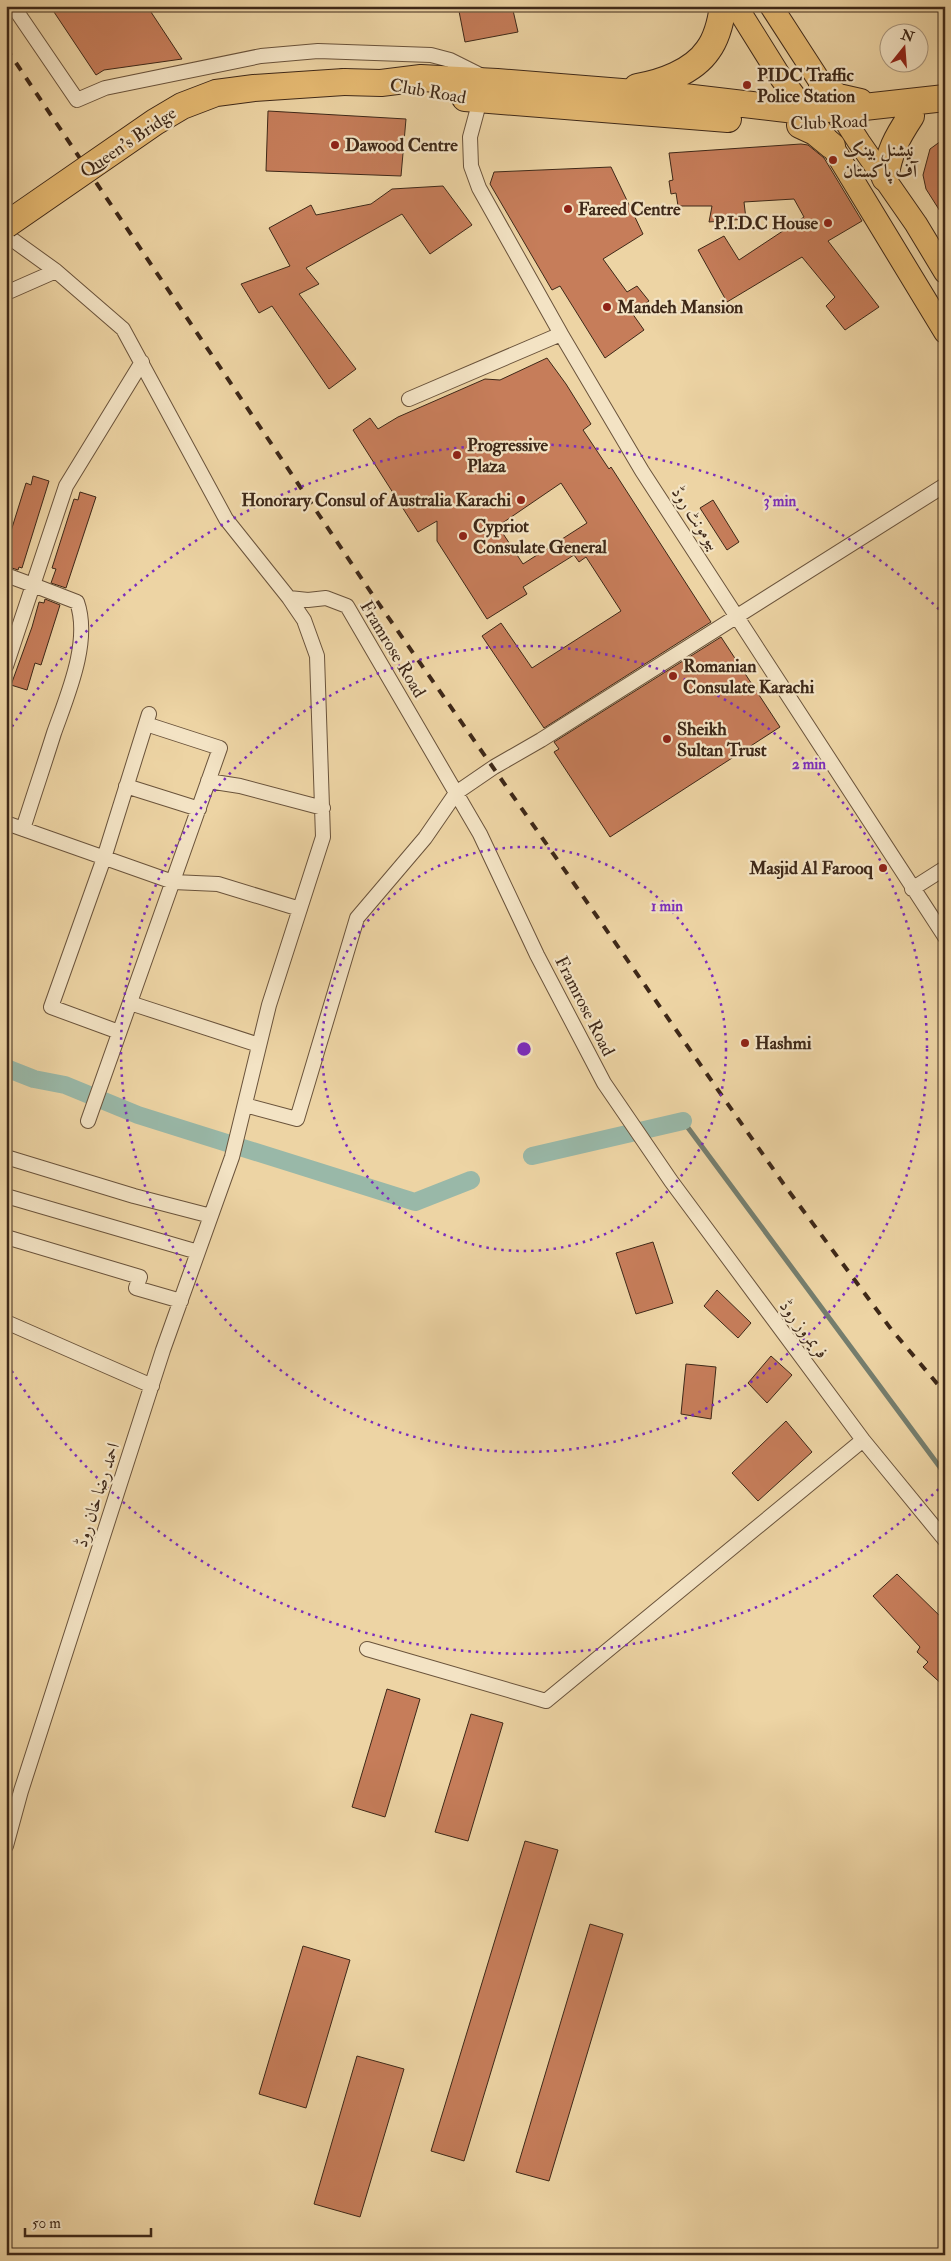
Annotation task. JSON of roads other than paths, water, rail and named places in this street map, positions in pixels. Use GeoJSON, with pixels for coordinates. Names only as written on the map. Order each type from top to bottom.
{"type":"FeatureCollection","features":[{"type":"Feature","properties":{"kind":"highway"},"geometry":{"type":"LineString","coordinates":[[609,90],[656,84],[694,63],[708,50],[716,34],[723,6]]}},
{"type":"Feature","properties":{"kind":"highway","name":"Club Road"},"geometry":{"type":"LineString","coordinates":[[381,83],[421,78],[488,91],[807,120]]}},
{"type":"Feature","properties":{"kind":"highway","name":"Queen's Bridge"},"geometry":{"type":"LineString","coordinates":[[6,225],[155,122],[182,106],[216,93],[244,89],[344,82],[381,83]]}},
{"type":"Feature","properties":{"kind":"highway"},"geometry":{"type":"LineString","coordinates":[[822,86],[838,97],[880,106]]}},
{"type":"Feature","properties":{"kind":"highway","name":"Club Road"},"geometry":{"type":"LineString","coordinates":[[488,91],[609,90],[847,125],[945,111]]}},
{"type":"Feature","properties":{"kind":"highway","name":"Club Road"},"geometry":{"type":"LineString","coordinates":[[847,125],[880,106],[945,98]]}},
{"type":"Feature","properties":{"kind":"highway"},"geometry":{"type":"LineString","coordinates":[[885,178],[889,154],[911,116]]}},
{"type":"Feature","properties":{"kind":"highway"},"geometry":{"type":"LineString","coordinates":[[807,120],[815,132],[832,146]]}},
{"type":"Feature","properties":{"kind":"main road"},"geometry":{"type":"LineString","coordinates":[[736,6],[807,120]]}},
{"type":"Feature","properties":{"kind":"main road"},"geometry":{"type":"LineString","coordinates":[[771,6],[847,125],[916,224],[945,272]]}},
{"type":"Feature","properties":{"kind":"main road"},"geometry":{"type":"LineString","coordinates":[[832,146],[945,332]]}},
{"type":"Feature","properties":{"kind":"street"},"geometry":{"type":"LineString","coordinates":[[13,6],[77,100],[105,88],[261,56],[318,50],[431,55],[450,60],[488,91]]}},
{"type":"Feature","properties":{"kind":"street","name":"بیومونٹ روڈ"},"geometry":{"type":"LineString","coordinates":[[488,91],[470,137],[470,166],[479,188],[561,334],[642,471],[738,615],[912,889],[945,937]]}},
{"type":"Feature","properties":{"kind":"street"},"geometry":{"type":"LineString","coordinates":[[6,235],[56,271],[123,329],[226,519],[288,598]]}},
{"type":"Feature","properties":{"kind":"street"},"geometry":{"type":"LineString","coordinates":[[6,293],[56,271]]}},
{"type":"Feature","properties":{"kind":"street"},"geometry":{"type":"LineString","coordinates":[[409,399],[561,334]]}},
{"type":"Feature","properties":{"kind":"street"},"geometry":{"type":"LineString","coordinates":[[6,666],[66,486],[142,362]]}},
{"type":"Feature","properties":{"kind":"street"},"geometry":{"type":"LineString","coordinates":[[244,1105],[297,1119],[357,918],[425,838],[456,792],[494,766],[541,740],[945,485]]}},
{"type":"Feature","properties":{"kind":"street"},"geometry":{"type":"LineString","coordinates":[[6,575],[77,602],[81,612],[77,665],[23,829]]}},
{"type":"Feature","properties":{"kind":"street","name":"Framrose Road"},"geometry":{"type":"LineString","coordinates":[[288,598],[308,600],[326,598],[347,606],[480,834],[537,955],[604,1083],[639,1136]]}},
{"type":"Feature","properties":{"kind":"street","name":"احمد رضا خان روڈ"},"geometry":{"type":"LineString","coordinates":[[6,1846],[21,1791],[152,1386],[232,1157],[269,1005],[322,837],[323,808],[317,656],[304,620],[288,598]]}},
{"type":"Feature","properties":{"kind":"street"},"geometry":{"type":"LineString","coordinates":[[88,1121],[220,748],[147,719],[104,858],[51,1008],[119,1032]]}},
{"type":"Feature","properties":{"kind":"street"},"geometry":{"type":"LineString","coordinates":[[208,781],[240,786],[323,808]]}},
{"type":"Feature","properties":{"kind":"street"},"geometry":{"type":"LineString","coordinates":[[126,786],[199,809]]}},
{"type":"Feature","properties":{"kind":"street"},"geometry":{"type":"LineString","coordinates":[[6,823],[173,882],[218,884],[300,909]]}},
{"type":"Feature","properties":{"kind":"street"},"geometry":{"type":"LineString","coordinates":[[912,889],[945,868]]}},
{"type":"Feature","properties":{"kind":"street"},"geometry":{"type":"LineString","coordinates":[[130,1002],[259,1045]]}},
{"type":"Feature","properties":{"kind":"street","name":"فریمروز روڈ"},"geometry":{"type":"LineString","coordinates":[[639,1136],[863,1440],[945,1540]]}},
{"type":"Feature","properties":{"kind":"street"},"geometry":{"type":"LineString","coordinates":[[6,1157],[134,1196],[211,1216]]}},
{"type":"Feature","properties":{"kind":"street"},"geometry":{"type":"LineString","coordinates":[[6,1196],[198,1252]]}},
{"type":"Feature","properties":{"kind":"street"},"geometry":{"type":"LineString","coordinates":[[6,1237],[140,1277],[136,1288],[181,1301]]}},
{"type":"Feature","properties":{"kind":"street"},"geometry":{"type":"LineString","coordinates":[[6,1322],[152,1386]]}},
{"type":"Feature","properties":{"kind":"street"},"geometry":{"type":"LineString","coordinates":[[367,1649],[546,1701],[863,1440]]}},
{"type":"Feature","properties":{"kind":"waterway"},"geometry":{"type":"LineString","coordinates":[[6,1068],[34,1079],[65,1085],[138,1115],[415,1202],[471,1180]]}},
{"type":"Feature","properties":{"kind":"waterway"},"geometry":{"type":"LineString","coordinates":[[683,1121],[945,1474]]}},
{"type":"Feature","properties":{"kind":"waterway"},"geometry":{"type":"LineString","coordinates":[[532,1156],[683,1121]]}},
{"type":"Feature","properties":{"kind":"railway"},"geometry":{"type":"LineString","coordinates":[[6,48],[372,594],[785,1186],[891,1329],[945,1393]]}},
{"type":"Feature","properties":{"kind":"place","name":"PIDC Traffic Police Station"},"geometry":{"type":"Point","coordinates":[747,85]}},
{"type":"Feature","properties":{"kind":"place","name":"Dawood Centre"},"geometry":{"type":"Point","coordinates":[335,145]}},
{"type":"Feature","properties":{"kind":"place","name":"نیشنل بینک آف پاکستان"},"geometry":{"type":"Point","coordinates":[833,160]}},
{"type":"Feature","properties":{"kind":"place","name":"Fareed Centre"},"geometry":{"type":"Point","coordinates":[568,209]}},
{"type":"Feature","properties":{"kind":"place","name":"P.I.D.C House"},"geometry":{"type":"Point","coordinates":[828,223]}},
{"type":"Feature","properties":{"kind":"place","name":"Mandeh Mansion"},"geometry":{"type":"Point","coordinates":[607,307]}},
{"type":"Feature","properties":{"kind":"place","name":"Progressive Plaza"},"geometry":{"type":"Point","coordinates":[457,455]}},
{"type":"Feature","properties":{"kind":"place","name":"Honorary Consul of Australia Karachi"},"geometry":{"type":"Point","coordinates":[521,500]}},
{"type":"Feature","properties":{"kind":"place","name":"Cypriot Consulate General"},"geometry":{"type":"Point","coordinates":[463,536]}},
{"type":"Feature","properties":{"kind":"place","name":"Romanian Consulate Karachi"},"geometry":{"type":"Point","coordinates":[673,676]}},
{"type":"Feature","properties":{"kind":"place","name":"Sheikh Sultan Trust"},"geometry":{"type":"Point","coordinates":[667,739]}},
{"type":"Feature","properties":{"kind":"place","name":"Masjid Al Farooq"},"geometry":{"type":"Point","coordinates":[883,868]}},
{"type":"Feature","properties":{"kind":"place","name":"Hashmi"},"geometry":{"type":"Point","coordinates":[745,1043]}}]}
